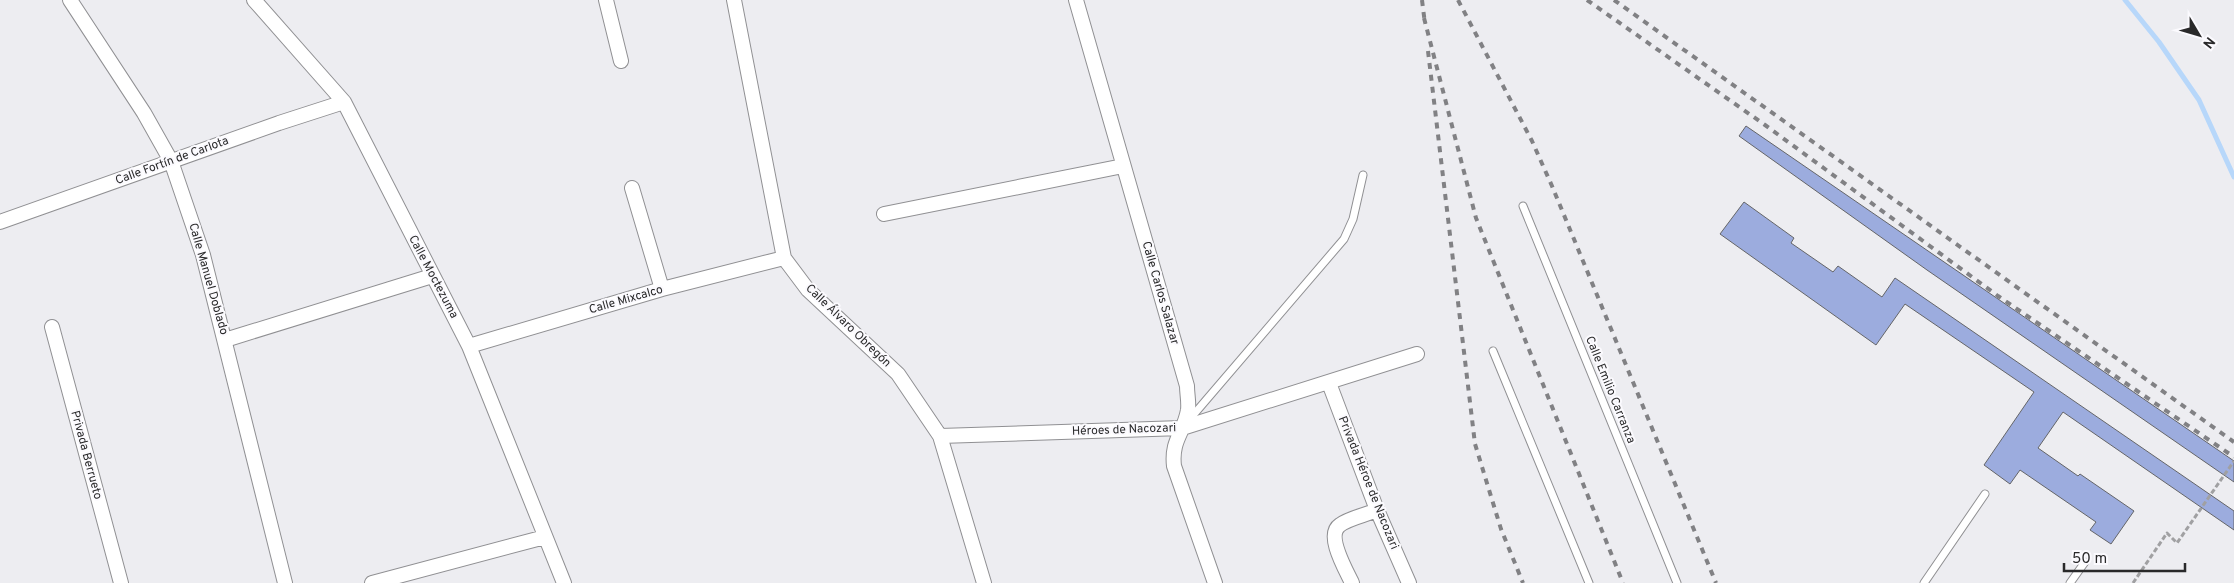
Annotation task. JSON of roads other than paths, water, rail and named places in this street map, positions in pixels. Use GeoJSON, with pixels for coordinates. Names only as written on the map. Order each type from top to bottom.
{"type":"FeatureCollection","features":[{"type":"Feature","properties":{"kind":"street","name":"Calle Manuel Doblado"},"geometry":{"type":"LineString","coordinates":[[70,0],[144,113],[171,161],[203,255],[226,340],[285,583]]}},
{"type":"Feature","properties":{"kind":"street","name":"Calle Moctezuma"},"geometry":{"type":"LineString","coordinates":[[254,0],[344,102],[469,346],[564,583]]}},
{"type":"Feature","properties":{"kind":"street"},"geometry":{"type":"LineString","coordinates":[[606,0],[621,61]]}},
{"type":"Feature","properties":{"kind":"street","name":"Calle Álvaro Obregón"},"geometry":{"type":"LineString","coordinates":[[734,0],[784,258],[808,290],[898,374],[940,436],[984,583]]}},
{"type":"Feature","properties":{"kind":"street","name":"Calle Carlos Salazar"},"geometry":{"type":"LineString","coordinates":[[1076,0],[1187,386],[1188,409],[1172,453],[1174,466],[1214,583]]}},
{"type":"Feature","properties":{"kind":"street","name":"Calle Fortín de Carlota"},"geometry":{"type":"LineString","coordinates":[[0,222],[344,102]]}},
{"type":"Feature","properties":{"kind":"street"},"geometry":{"type":"LineString","coordinates":[[884,214],[1123,166]]}},
{"type":"Feature","properties":{"kind":"street"},"geometry":{"type":"LineString","coordinates":[[632,188],[662,290]]}},
{"type":"Feature","properties":{"kind":"street","name":"Calle Mixcalco"},"geometry":{"type":"LineString","coordinates":[[469,346],[662,290],[784,258]]}},
{"type":"Feature","properties":{"kind":"street"},"geometry":{"type":"LineString","coordinates":[[226,340],[432,276]]}},
{"type":"Feature","properties":{"kind":"street","name":"Privada Berrueto"},"geometry":{"type":"LineString","coordinates":[[52,326],[121,583]]}},
{"type":"Feature","properties":{"kind":"street","name":"Héroes de Nacozari"},"geometry":{"type":"LineString","coordinates":[[940,436],[1182,428],[1417,354]]}},
{"type":"Feature","properties":{"kind":"street","name":"Privada Héroe de Nacozari"},"geometry":{"type":"LineString","coordinates":[[1329,383],[1377,510],[1409,583]]}},
{"type":"Feature","properties":{"kind":"street"},"geometry":{"type":"LineString","coordinates":[[1352,583],[1333,539],[1335,530],[1339,525],[1377,510]]}},
{"type":"Feature","properties":{"kind":"street"},"geometry":{"type":"LineString","coordinates":[[372,583],[545,537]]}},
{"type":"Feature","properties":{"kind":"lane"},"geometry":{"type":"LineString","coordinates":[[1182,428],[1344,239],[1352,219],[1363,174]]}},
{"type":"Feature","properties":{"kind":"lane","name":"Calle Emilio Carranza"},"geometry":{"type":"LineString","coordinates":[[1523,206],[1677,583]]}},
{"type":"Feature","properties":{"kind":"lane"},"geometry":{"type":"LineString","coordinates":[[1493,351],[1589,583]]}},
{"type":"Feature","properties":{"kind":"lane"},"geometry":{"type":"LineString","coordinates":[[1924,583],[1985,494]]}},
{"type":"Feature","properties":{"kind":"lane"},"geometry":{"type":"LineString","coordinates":[[2070,583],[2085,562]]}},
{"type":"Feature","properties":{"kind":"waterway"},"geometry":{"type":"LineString","coordinates":[[2125,0],[2159,42],[2199,100],[2234,177]]}},
{"type":"Feature","properties":{"kind":"railway"},"geometry":{"type":"LineString","coordinates":[[1422,0],[1425,24]]}},
{"type":"Feature","properties":{"kind":"railway"},"geometry":{"type":"LineString","coordinates":[[1458,0],[1532,141],[1552,186],[1716,583]]}},
{"type":"Feature","properties":{"kind":"railway"},"geometry":{"type":"LineString","coordinates":[[1587,0],[1765,125],[1998,296],[2234,457]]}},
{"type":"Feature","properties":{"kind":"railway"},"geometry":{"type":"LineString","coordinates":[[1614,0],[2234,442]]}},
{"type":"Feature","properties":{"kind":"railway"},"geometry":{"type":"LineString","coordinates":[[1424,18],[1476,218],[1623,583]]}},
{"type":"Feature","properties":{"kind":"railway"},"geometry":{"type":"LineString","coordinates":[[1428,51],[1475,444],[1501,529],[1523,583]]}}]}
